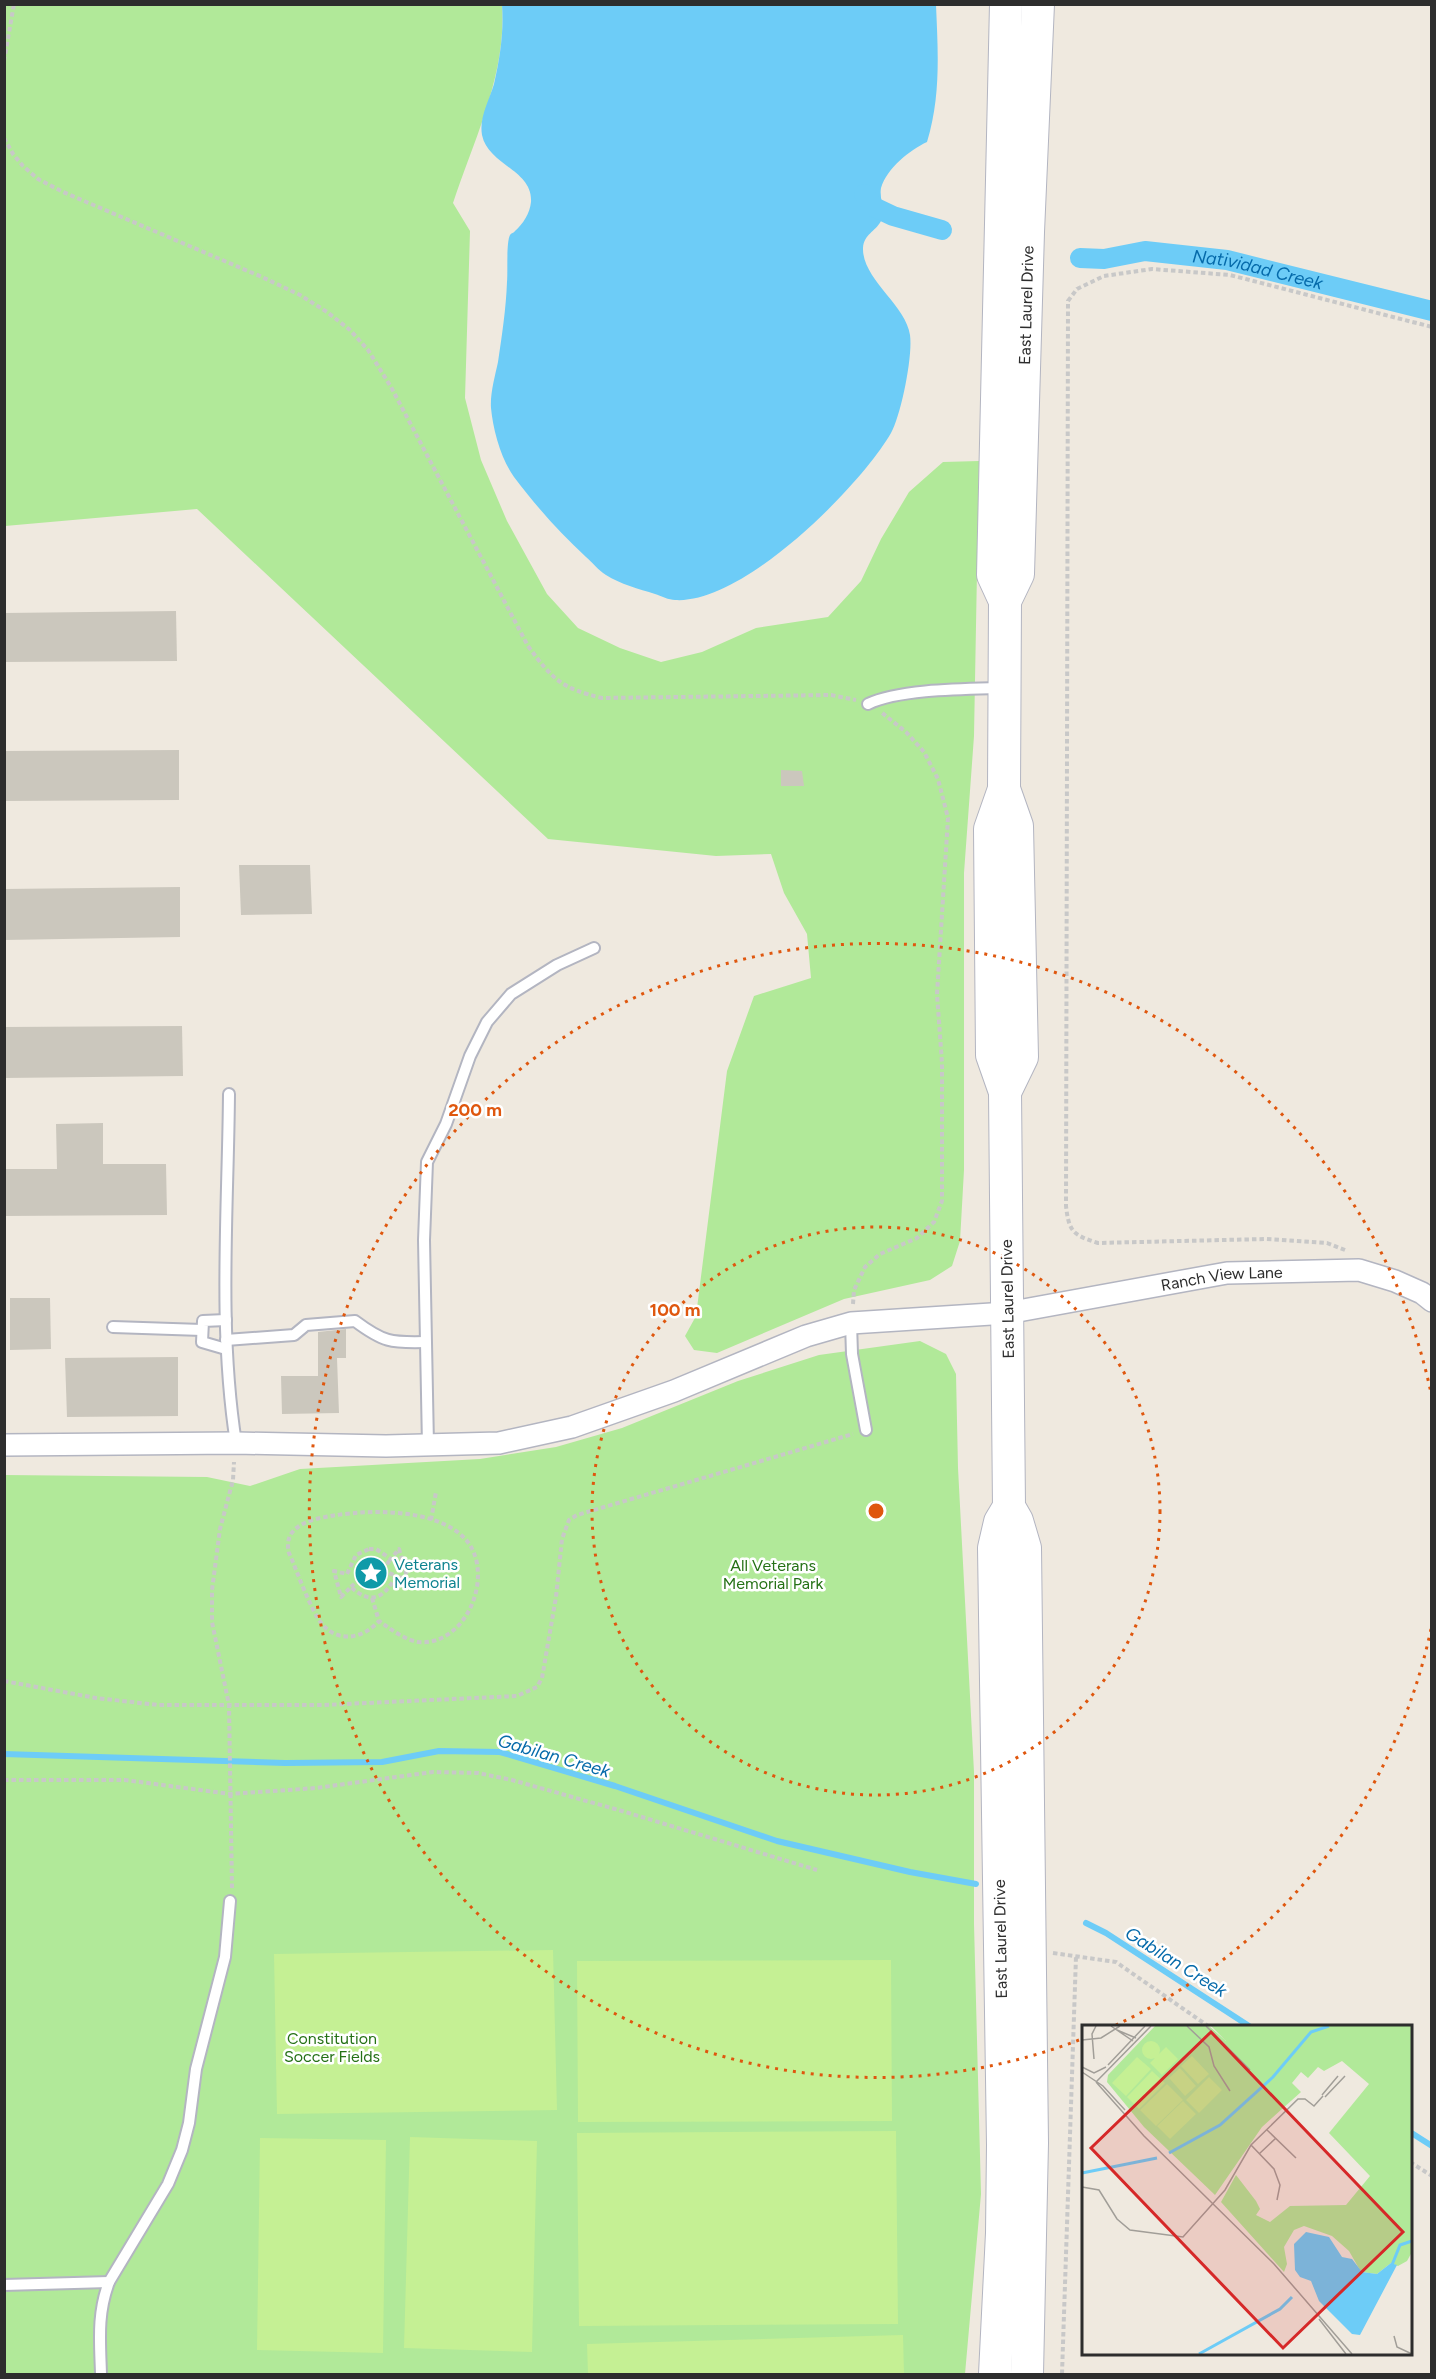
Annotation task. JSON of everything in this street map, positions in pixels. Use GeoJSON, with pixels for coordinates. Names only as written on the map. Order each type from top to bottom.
{"type":"FeatureCollection","features":[{"type":"Feature","properties":{"kind":"main road","name":"East Laurel Drive"},"geometry":{"type":"LineString","coordinates":[[1006,4],[993,575],[1005,601],[1004,789],[990,829],[992,1055],[1005,1092],[1009,1507],[1017,1521],[1025,1548],[1032,2143],[1027,2374]]}},
{"type":"Feature","properties":{"kind":"main road","name":"East Laurel Drive"},"geometry":{"type":"LineString","coordinates":[[1005,601],[1018,574],[1028,232],[1038,4]]}},
{"type":"Feature","properties":{"kind":"main road","name":"East Laurel Drive"},"geometry":{"type":"LineString","coordinates":[[995,2374],[1002,2233],[1003,2145],[994,1548],[1000,1522],[1009,1507]]}},
{"type":"Feature","properties":{"kind":"street","name":"Ranch View Lane"},"geometry":{"type":"LineString","coordinates":[[4,1446],[500,1443],[572,1427],[674,1391],[806,1336],[851,1323],[1007,1313],[1227,1273],[1359,1270],[1395,1281],[1422,1293],[1431,1301]]}},
{"type":"Feature","properties":{"kind":"lane"},"geometry":{"type":"LineString","coordinates":[[867,704],[880,698],[952,689],[1005,688]]}},
{"type":"Feature","properties":{"kind":"lane"},"geometry":{"type":"LineString","coordinates":[[428,1445],[424,1240],[427,1162],[446,1124],[470,1056],[487,1022],[512,994],[557,965],[594,948]]}},
{"type":"Feature","properties":{"kind":"lane"},"geometry":{"type":"LineString","coordinates":[[229,1094],[226,1345],[229,1401],[236,1443]]}},
{"type":"Feature","properties":{"kind":"lane"},"geometry":{"type":"LineString","coordinates":[[226,1320],[203,1321],[202,1342],[226,1345],[294,1335],[306,1324],[356,1321],[375,1336],[396,1343],[425,1342]]}},
{"type":"Feature","properties":{"kind":"lane"},"geometry":{"type":"LineString","coordinates":[[851,1323],[852,1354],[866,1430]]}},
{"type":"Feature","properties":{"kind":"lane"},"geometry":{"type":"LineString","coordinates":[[113,1327],[201,1330]]}},
{"type":"Feature","properties":{"kind":"lane"},"geometry":{"type":"LineString","coordinates":[[101,2374],[100,2316],[109,2282],[168,2184],[182,2150],[189,2123],[196,2069],[225,1957],[230,1901]]}},
{"type":"Feature","properties":{"kind":"lane"},"geometry":{"type":"LineString","coordinates":[[4,2285],[109,2282]]}},
{"type":"Feature","properties":{"kind":"path"},"geometry":{"type":"LineString","coordinates":[[4,62],[14,4]]}},
{"type":"Feature","properties":{"kind":"path"},"geometry":{"type":"LineString","coordinates":[[4,138],[13,154],[38,179],[84,202],[300,295],[350,330],[368,350],[391,387],[528,646],[548,674],[574,691],[602,698],[831,695],[851,698],[887,716],[924,752],[938,779],[948,818],[937,994],[942,1063],[942,1201],[934,1222],[917,1238],[880,1254],[865,1268],[854,1290],[851,1323]]}},
{"type":"Feature","properties":{"kind":"path"},"geometry":{"type":"LineString","coordinates":[[1348,1251],[1327,1243],[1299,1240],[1098,1243],[1078,1237],[1068,1225],[1066,1182],[1068,301],[1077,289],[1104,276],[1152,269],[1230,275],[1431,327]]}},
{"type":"Feature","properties":{"kind":"path"},"geometry":{"type":"LineString","coordinates":[[4,1681],[96,1698],[158,1705],[324,1705],[517,1696],[537,1687],[542,1678],[556,1597],[562,1539],[569,1520],[577,1515],[866,1430]]}},
{"type":"Feature","properties":{"kind":"path"},"geometry":{"type":"LineString","coordinates":[[230,1901],[233,1886],[229,1705],[212,1622],[212,1590],[220,1529],[233,1480],[236,1443]]}},
{"type":"Feature","properties":{"kind":"path"},"geometry":{"type":"LineString","coordinates":[[431,1521],[436,1492]]}},
{"type":"Feature","properties":{"kind":"path"},"geometry":{"type":"LineString","coordinates":[[372,1598],[379,1621],[407,1639],[418,1642],[431,1641],[451,1632],[476,1600],[479,1572],[477,1559],[472,1548],[457,1531],[405,1513],[357,1511],[299,1525],[289,1535],[287,1545],[321,1622],[327,1629],[344,1636],[354,1637],[364,1634],[379,1621]]}},
{"type":"Feature","properties":{"kind":"path"},"geometry":{"type":"LineString","coordinates":[[347,1574],[352,1559],[362,1551],[376,1549],[391,1558]]}},
{"type":"Feature","properties":{"kind":"path"},"geometry":{"type":"LineString","coordinates":[[361,1577],[334,1571],[341,1597],[361,1577],[372,1576],[375,1571],[382,1570],[408,1580],[399,1549],[382,1570]]}},
{"type":"Feature","properties":{"kind":"path"},"geometry":{"type":"LineString","coordinates":[[351,1587],[358,1593],[372,1598],[380,1596],[388,1589],[396,1576]]}},
{"type":"Feature","properties":{"kind":"path"},"geometry":{"type":"LineString","coordinates":[[4,1780],[125,1780],[230,1794],[316,1788],[433,1772],[478,1773],[512,1780],[611,1808],[818,1870]]}},
{"type":"Feature","properties":{"kind":"path"},"geometry":{"type":"LineString","coordinates":[[1030,1951],[1116,1962],[1207,2025]]}},
{"type":"Feature","properties":{"kind":"path"},"geometry":{"type":"LineString","coordinates":[[1062,2374],[1076,1956]]}},
{"type":"Feature","properties":{"kind":"path"},"geometry":{"type":"LineString","coordinates":[[1412,2163],[1431,2176]]}},
{"type":"Feature","properties":{"kind":"green space"},"geometry":{"type":"Polygon","coordinates":[[[5,5],[502,5],[502,30],[494,81],[453,203],[470,231],[465,398],[481,460],[507,521],[547,594],[578,628],[620,648],[661,662],[702,652],[756,628],[828,617],[861,581],[881,539],[909,492],[943,462],[979,461],[974,736],[964,873],[964,1170],[960,1241],[952,1266],[930,1280],[844,1299],[717,1353],[694,1350],[685,1336],[696,1316],[727,1071],[754,996],[811,978],[807,934],[784,893],[771,854],[716,856],[548,839],[197,509],[5,526],[5,5]]]}},
{"type":"Feature","properties":{"kind":"green space","name":"Constitution Soccer Fields"},"geometry":{"type":"Polygon","coordinates":[[[920,1341],[946,1354],[956,1374],[958,1468],[974,1772],[974,1924],[981,2194],[965,2374],[5,2374],[5,1475],[207,1477],[250,1486],[300,1469],[480,1459],[556,1447],[622,1428],[738,1381],[819,1355],[920,1341]]]}},
{"type":"Feature","properties":{"kind":"green space"},"geometry":{"type":"Polygon","coordinates":[[[553,1950],[557,2110],[277,2114],[274,1954],[553,1950]]]}},
{"type":"Feature","properties":{"kind":"green space"},"geometry":{"type":"Polygon","coordinates":[[[891,1960],[892,2121],[578,2122],[577,1961],[891,1960]]]}},
{"type":"Feature","properties":{"kind":"green space"},"geometry":{"type":"Polygon","coordinates":[[[896,2131],[898,2324],[579,2326],[577,2133],[896,2131]]]}},
{"type":"Feature","properties":{"kind":"green space"},"geometry":{"type":"Polygon","coordinates":[[[410,2137],[537,2141],[532,2352],[404,2348],[410,2137]]]}},
{"type":"Feature","properties":{"kind":"green space"},"geometry":{"type":"Polygon","coordinates":[[[260,2138],[386,2140],[383,2353],[257,2350],[260,2138]]]}},
{"type":"Feature","properties":{"kind":"green space"},"geometry":{"type":"Polygon","coordinates":[[[903,2335],[904,2374],[588,2374],[587,2344],[903,2335]]]}},
{"type":"Feature","properties":{"kind":"water"},"geometry":{"type":"Polygon","coordinates":[[[502,5],[936,5],[937,91],[927,142],[913,150],[888,174],[881,188],[883,209],[881,221],[865,239],[863,248],[869,270],[901,313],[910,335],[908,370],[895,424],[875,456],[853,483],[796,539],[733,584],[702,597],[670,599],[623,584],[603,573],[566,538],[531,498],[509,470],[498,444],[491,403],[505,312],[508,244],[510,235],[526,218],[531,202],[530,191],[525,182],[492,154],[482,135],[483,115],[494,84],[500,54],[502,5]]]}},
{"type":"Feature","properties":{"kind":"building"},"geometry":{"type":"Polygon","coordinates":[[[176,611],[177,661],[4,662],[4,613],[176,611]]]}},
{"type":"Feature","properties":{"kind":"building"},"geometry":{"type":"Polygon","coordinates":[[[179,750],[179,800],[4,801],[4,751],[179,750]]]}},
{"type":"Feature","properties":{"kind":"building"},"geometry":{"type":"Polygon","coordinates":[[[781,770],[802,771],[804,786],[781,786],[781,770]]]}},
{"type":"Feature","properties":{"kind":"building"},"geometry":{"type":"Polygon","coordinates":[[[239,865],[310,865],[312,914],[241,915],[239,865]]]}},
{"type":"Feature","properties":{"kind":"building"},"geometry":{"type":"Polygon","coordinates":[[[180,887],[180,937],[4,940],[4,889],[180,887]]]}},
{"type":"Feature","properties":{"kind":"building"},"geometry":{"type":"Polygon","coordinates":[[[182,1026],[183,1076],[4,1078],[4,1027],[182,1026]]]}},
{"type":"Feature","properties":{"kind":"building"},"geometry":{"type":"Polygon","coordinates":[[[103,1123],[103,1164],[166,1164],[167,1215],[4,1216],[4,1169],[57,1169],[56,1124],[103,1123]]]}},
{"type":"Feature","properties":{"kind":"building"},"geometry":{"type":"Polygon","coordinates":[[[10,1298],[50,1298],[51,1349],[10,1350],[10,1298]]]}},
{"type":"Feature","properties":{"kind":"building"},"geometry":{"type":"Polygon","coordinates":[[[346,1329],[346,1358],[337,1358],[339,1413],[282,1414],[281,1376],[318,1376],[318,1332],[346,1329]]]}},
{"type":"Feature","properties":{"kind":"building"},"geometry":{"type":"Polygon","coordinates":[[[178,1357],[178,1416],[67,1417],[65,1358],[178,1357]]]}},
{"type":"Feature","properties":{"kind":"waterway","name":"Natividad Creek"},"geometry":{"type":"LineString","coordinates":[[864,194],[874,207],[893,216],[942,230]]}},
{"type":"Feature","properties":{"kind":"waterway","name":"Natividad Creek"},"geometry":{"type":"LineString","coordinates":[[1080,258],[1104,259],[1145,251],[1227,260],[1432,311]]}},
{"type":"Feature","properties":{"kind":"waterway","name":"Gabilan Creek"},"geometry":{"type":"LineString","coordinates":[[4,1754],[285,1763],[382,1762],[439,1751],[500,1752],[615,1786],[777,1841],[910,1872],[976,1884]]}},
{"type":"Feature","properties":{"kind":"waterway","name":"Gabilan Creek"},"geometry":{"type":"LineString","coordinates":[[1086,1923],[1106,1933],[1247,2025]]}},
{"type":"Feature","properties":{"kind":"waterway","name":"Gabilan Creek"},"geometry":{"type":"LineString","coordinates":[[1412,2133],[1432,2146]]}},
{"type":"Feature","properties":{"kind":"place","name":"Veterans Memorial"},"geometry":{"type":"Point","coordinates":[371,1573]}},
{"type":"Feature","properties":{"kind":"park label","name":"All Veterans Memorial Park"},"geometry":{"type":"Point","coordinates":[773,1574]}}]}
